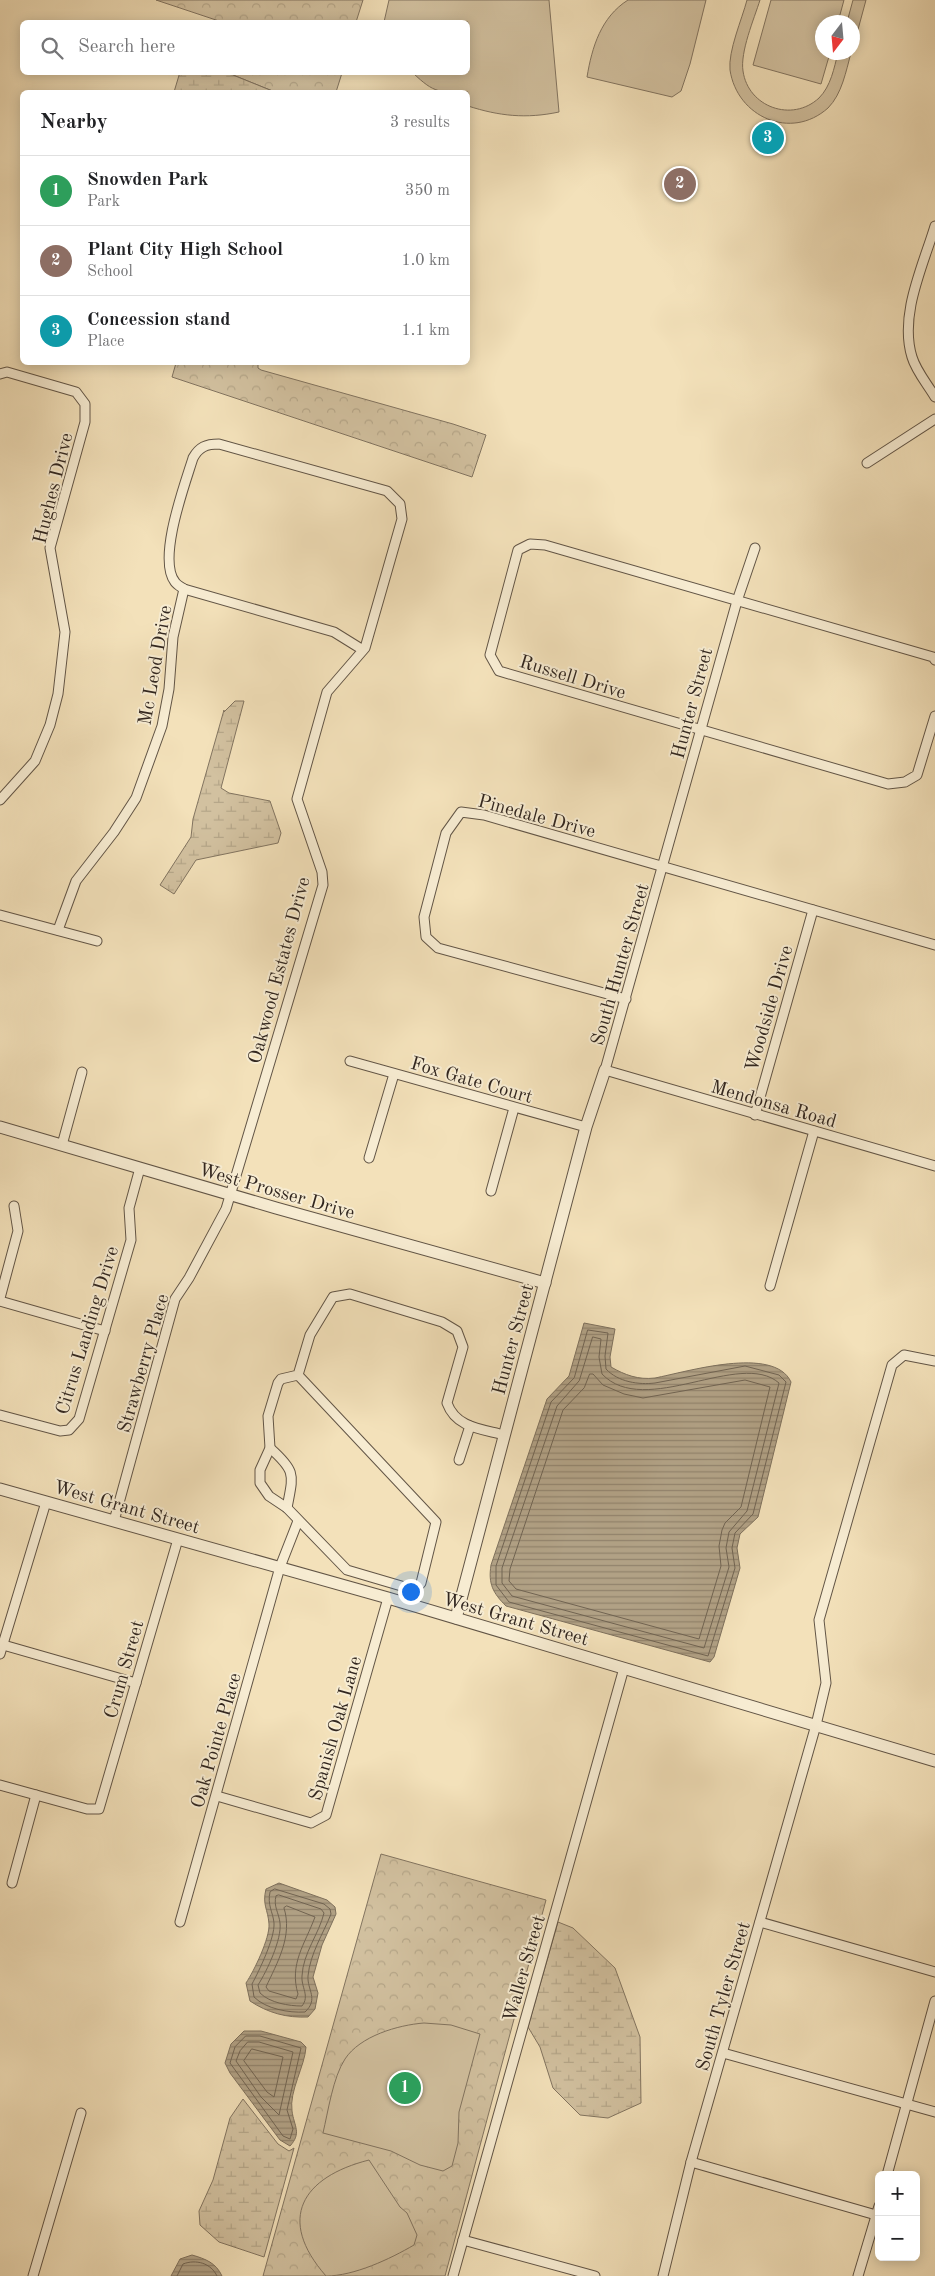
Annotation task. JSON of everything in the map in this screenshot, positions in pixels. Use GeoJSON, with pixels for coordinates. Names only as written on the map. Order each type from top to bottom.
{"type":"FeatureCollection","features":[{"type":"Feature","properties":{"kind":"street"},"geometry":{"type":"LineString","coordinates":[[935,226],[911,306],[908,333],[912,358],[935,397]]}},
{"type":"Feature","properties":{"kind":"street","name":"Hughes Drive"},"geometry":{"type":"LineString","coordinates":[[0,374],[7,372],[76,392],[85,404],[85,422],[50,548],[65,632],[58,694],[50,725],[35,760],[0,800]]}},
{"type":"Feature","properties":{"kind":"street"},"geometry":{"type":"LineString","coordinates":[[867,463],[935,419]]}},
{"type":"Feature","properties":{"kind":"street","name":"Oakwood Estates Drive"},"geometry":{"type":"LineString","coordinates":[[184,589],[175,583],[171,574],[170,535],[193,458],[198,449],[208,444],[219,444],[387,491],[400,504],[402,518],[370,635],[363,650],[327,692],[298,799],[322,872],[323,884],[231,1195]]}},
{"type":"Feature","properties":{"kind":"street","name":"Russell Drive"},"geometry":{"type":"LineString","coordinates":[[935,660],[933,656],[545,545],[530,544],[518,550],[490,655],[499,670],[701,731],[888,784],[905,782],[918,775],[935,716]]}},
{"type":"Feature","properties":{"kind":"street","name":"Hunter Street"},"geometry":{"type":"LineString","coordinates":[[664,867],[737,601],[755,548]]}},
{"type":"Feature","properties":{"kind":"street"},"geometry":{"type":"LineString","coordinates":[[184,589],[334,632],[363,650]]}},
{"type":"Feature","properties":{"kind":"street","name":"Mc Leod Drive"},"geometry":{"type":"LineString","coordinates":[[58,930],[76,881],[114,832],[136,798],[162,726],[169,689],[172,637],[184,589]]}},
{"type":"Feature","properties":{"kind":"street","name":"Pinedale Drive"},"geometry":{"type":"LineString","coordinates":[[626,999],[438,948],[426,937],[424,917],[446,832],[461,812],[484,815],[935,945]]}},
{"type":"Feature","properties":{"kind":"street","name":"South Hunter Street"},"geometry":{"type":"LineString","coordinates":[[605,1070],[664,867]]}},
{"type":"Feature","properties":{"kind":"street","name":"Woodside Drive"},"geometry":{"type":"LineString","coordinates":[[755,1115],[813,910]]}},
{"type":"Feature","properties":{"kind":"street"},"geometry":{"type":"LineString","coordinates":[[0,915],[97,941]]}},
{"type":"Feature","properties":{"kind":"street","name":"Fox Gate Court"},"geometry":{"type":"LineString","coordinates":[[350,1061],[586,1127]]}},
{"type":"Feature","properties":{"kind":"street","name":"Hunter Street"},"geometry":{"type":"LineString","coordinates":[[456,1618],[586,1127],[605,1070]]}},
{"type":"Feature","properties":{"kind":"street","name":"Mendonsa Road"},"geometry":{"type":"LineString","coordinates":[[605,1070],[935,1166]]}},
{"type":"Feature","properties":{"kind":"street"},"geometry":{"type":"LineString","coordinates":[[62,1145],[82,1072]]}},
{"type":"Feature","properties":{"kind":"street"},"geometry":{"type":"LineString","coordinates":[[369,1158],[394,1074]]}},
{"type":"Feature","properties":{"kind":"street"},"geometry":{"type":"LineString","coordinates":[[491,1191],[514,1108]]}},
{"type":"Feature","properties":{"kind":"street","name":"West Prosser Drive"},"geometry":{"type":"LineString","coordinates":[[0,1127],[231,1195],[545,1283]]}},
{"type":"Feature","properties":{"kind":"street"},"geometry":{"type":"LineString","coordinates":[[770,1286],[814,1131]]}},
{"type":"Feature","properties":{"kind":"street","name":"Citrus Landing Drive"},"geometry":{"type":"LineString","coordinates":[[0,1414],[50,1429],[69,1430],[79,1419],[131,1240],[129,1208],[140,1168]]}},
{"type":"Feature","properties":{"kind":"street","name":"Strawberry Place"},"geometry":{"type":"LineString","coordinates":[[114,1521],[174,1299],[220,1222],[231,1195]]}},
{"type":"Feature","properties":{"kind":"street"},"geometry":{"type":"LineString","coordinates":[[14,1206],[18,1231],[0,1300],[105,1331]]}},
{"type":"Feature","properties":{"kind":"street"},"geometry":{"type":"LineString","coordinates":[[298,1375],[310,1336],[327,1304],[333,1297],[350,1294],[442,1322],[457,1331],[463,1347],[448,1403],[455,1418],[470,1426],[504,1435]]}},
{"type":"Feature","properties":{"kind":"street","name":"South Tyler Street"},"geometry":{"type":"LineString","coordinates":[[662,2276],[691,2162],[816,1725],[826,1683],[819,1620],[892,1365],[904,1355],[935,1361]]}},
{"type":"Feature","properties":{"kind":"street"},"geometry":{"type":"LineString","coordinates":[[298,1375],[436,1524],[421,1583],[413,1590],[351,1573],[333,1557],[287,1508],[269,1496],[260,1483],[260,1470],[270,1448],[268,1416],[278,1383],[281,1379],[298,1375]]}},
{"type":"Feature","properties":{"kind":"street"},"geometry":{"type":"LineString","coordinates":[[459,1460],[470,1426]]}},
{"type":"Feature","properties":{"kind":"street"},"geometry":{"type":"LineString","coordinates":[[270,1448],[288,1464],[292,1480],[287,1508]]}},
{"type":"Feature","properties":{"kind":"street","name":"West Grant Street"},"geometry":{"type":"LineString","coordinates":[[0,1489],[388,1598],[935,1761]]}},
{"type":"Feature","properties":{"kind":"street"},"geometry":{"type":"LineString","coordinates":[[46,1502],[1,1648],[136,1683]]}},
{"type":"Feature","properties":{"kind":"street","name":"Oak Pointe Place"},"geometry":{"type":"LineString","coordinates":[[180,1922],[280,1567],[298,1521]]}},
{"type":"Feature","properties":{"kind":"street","name":"Crum Street"},"geometry":{"type":"LineString","coordinates":[[36,1796],[87,1809],[99,1809],[178,1539]]}},
{"type":"Feature","properties":{"kind":"street","name":"Spanish Oak Lane"},"geometry":{"type":"LineString","coordinates":[[217,1796],[311,1823],[326,1814],[388,1598]]}},
{"type":"Feature","properties":{"kind":"street","name":"Waller Street"},"geometry":{"type":"LineString","coordinates":[[453,2276],[624,1668]]}},
{"type":"Feature","properties":{"kind":"street"},"geometry":{"type":"LineString","coordinates":[[0,1785],[36,1796],[12,1882]]}},
{"type":"Feature","properties":{"kind":"street"},"geometry":{"type":"LineString","coordinates":[[760,1922],[935,1972]]}},
{"type":"Feature","properties":{"kind":"street"},"geometry":{"type":"LineString","coordinates":[[888,2171],[935,2002]]}},
{"type":"Feature","properties":{"kind":"street"},"geometry":{"type":"LineString","coordinates":[[723,2053],[935,2112]]}},
{"type":"Feature","properties":{"kind":"street"},"geometry":{"type":"LineString","coordinates":[[33,2276],[81,2113]]}},
{"type":"Feature","properties":{"kind":"street"},"geometry":{"type":"LineString","coordinates":[[691,2162],[875,2215]]}},
{"type":"Feature","properties":{"kind":"street"},"geometry":{"type":"LineString","coordinates":[[858,2276],[876,2216]]}},
{"type":"Feature","properties":{"kind":"street"},"geometry":{"type":"LineString","coordinates":[[462,2240],[595,2276]]}},
{"type":"Feature","properties":{"kind":"green space"},"geometry":{"type":"Polygon","coordinates":[[[156,0],[363,0],[357,20],[216,20],[156,0]]]}},
{"type":"Feature","properties":{"kind":"green space"},"geometry":{"type":"Polygon","coordinates":[[[389,0],[549,0],[559,112],[524,116],[491,112],[470,107],[470,90],[438,90],[427,85],[415,75],[470,75],[470,20],[384,20],[389,0]]]}},
{"type":"Feature","properties":{"kind":"green space"},"geometry":{"type":"Polygon","coordinates":[[[628,0],[706,0],[690,64],[681,91],[672,97],[587,77],[595,44],[604,24],[628,0]]]}},
{"type":"Feature","properties":{"kind":"green space"},"geometry":{"type":"Polygon","coordinates":[[[747,0],[760,0],[745,45],[743,71],[747,84],[753,94],[762,102],[784,110],[808,105],[823,93],[829,82],[836,60],[849,60],[837,96],[828,108],[813,118],[798,123],[783,123],[768,119],[754,111],[743,100],[735,86],[730,70],[731,54],[747,0]]]}},
{"type":"Feature","properties":{"kind":"green space"},"geometry":{"type":"Polygon","coordinates":[[[771,0],[844,0],[840,15],[815,15],[815,60],[828,60],[821,84],[753,65],[771,0]]]}},
{"type":"Feature","properties":{"kind":"green space"},"geometry":{"type":"Polygon","coordinates":[[[853,0],[866,0],[860,22],[860,15],[849,15],[853,0]]]}},
{"type":"Feature","properties":{"kind":"green space"},"geometry":{"type":"Polygon","coordinates":[[[179,75],[233,75],[270,90],[175,90],[179,75]]]}},
{"type":"Feature","properties":{"kind":"green space"},"geometry":{"type":"Polygon","coordinates":[[[233,75],[341,75],[337,90],[270,90],[233,75]]]}},
{"type":"Feature","properties":{"kind":"green space"},"geometry":{"type":"Polygon","coordinates":[[[175,365],[258,365],[258,368],[261,370],[486,435],[472,477],[172,377],[175,365]]]}},
{"type":"Feature","properties":{"kind":"green space"},"geometry":{"type":"Polygon","coordinates":[[[235,701],[244,701],[221,788],[229,793],[270,801],[281,833],[278,843],[196,860],[174,894],[160,885],[191,837],[193,819],[224,710],[224,712],[235,701]]]}},
{"type":"Feature","properties":{"kind":"green space"},"geometry":{"type":"Polygon","coordinates":[[[381,1854],[546,1900],[445,2276],[263,2276],[381,1854]]]}},
{"type":"Feature","properties":{"kind":"green space"},"geometry":{"type":"Polygon","coordinates":[[[558,1922],[573,1928],[615,1968],[640,2037],[641,2103],[608,2118],[580,2115],[553,2088],[540,2047],[528,2027],[558,1922]]]}},
{"type":"Feature","properties":{"kind":"green space"},"geometry":{"type":"Polygon","coordinates":[[[424,2023],[451,2025],[480,2034],[459,2112],[458,2143],[452,2166],[443,2171],[420,2165],[391,2151],[323,2133],[337,2075],[345,2059],[352,2051],[360,2044],[380,2033],[403,2026],[424,2023]]]}},
{"type":"Feature","properties":{"kind":"green space"},"geometry":{"type":"Polygon","coordinates":[[[243,2099],[278,2144],[289,2151],[294,2148],[264,2257],[219,2242],[200,2225],[199,2211],[213,2180],[230,2118],[243,2099]]]}},
{"type":"Feature","properties":{"kind":"green space"},"geometry":{"type":"Polygon","coordinates":[[[369,2160],[400,2207],[407,2213],[417,2235],[414,2245],[394,2256],[360,2270],[326,2276],[311,2255],[302,2236],[300,2219],[304,2203],[313,2189],[327,2177],[369,2160]]]}},
{"type":"Feature","properties":{"kind":"water"},"geometry":{"type":"Polygon","coordinates":[[[584,1323],[615,1329],[610,1357],[611,1367],[632,1376],[655,1378],[707,1367],[749,1363],[767,1365],[782,1371],[791,1382],[758,1517],[740,1534],[737,1548],[740,1568],[714,1657],[710,1662],[506,1606],[492,1588],[490,1578],[491,1565],[547,1399],[569,1376],[584,1323]]]}},
{"type":"Feature","properties":{"kind":"water"},"geometry":{"type":"Polygon","coordinates":[[[279,1883],[327,1900],[335,1907],[336,1914],[322,1945],[313,1977],[318,1993],[315,2009],[308,2017],[293,2017],[264,2009],[250,2001],[246,1983],[261,1954],[269,1930],[265,1899],[266,1889],[279,1883]]]}},
{"type":"Feature","properties":{"kind":"water"},"geometry":{"type":"Polygon","coordinates":[[[244,2031],[261,2031],[301,2042],[306,2047],[293,2095],[292,2111],[296,2137],[290,2146],[280,2140],[230,2073],[225,2063],[231,2044],[244,2031]]]}},
{"type":"Feature","properties":{"kind":"water"},"geometry":{"type":"Polygon","coordinates":[[[192,2255],[210,2262],[222,2276],[171,2276],[180,2259],[192,2255]]]}},
{"type":"Feature","properties":{"kind":"place","name":"Concession stand"},"geometry":{"type":"Point","coordinates":[768,138]}},
{"type":"Feature","properties":{"kind":"place","name":"Plant City High School"},"geometry":{"type":"Point","coordinates":[680,184]}},
{"type":"Feature","properties":{"kind":"place","name":"Snowden Park"},"geometry":{"type":"Point","coordinates":[405,2088]}}]}
